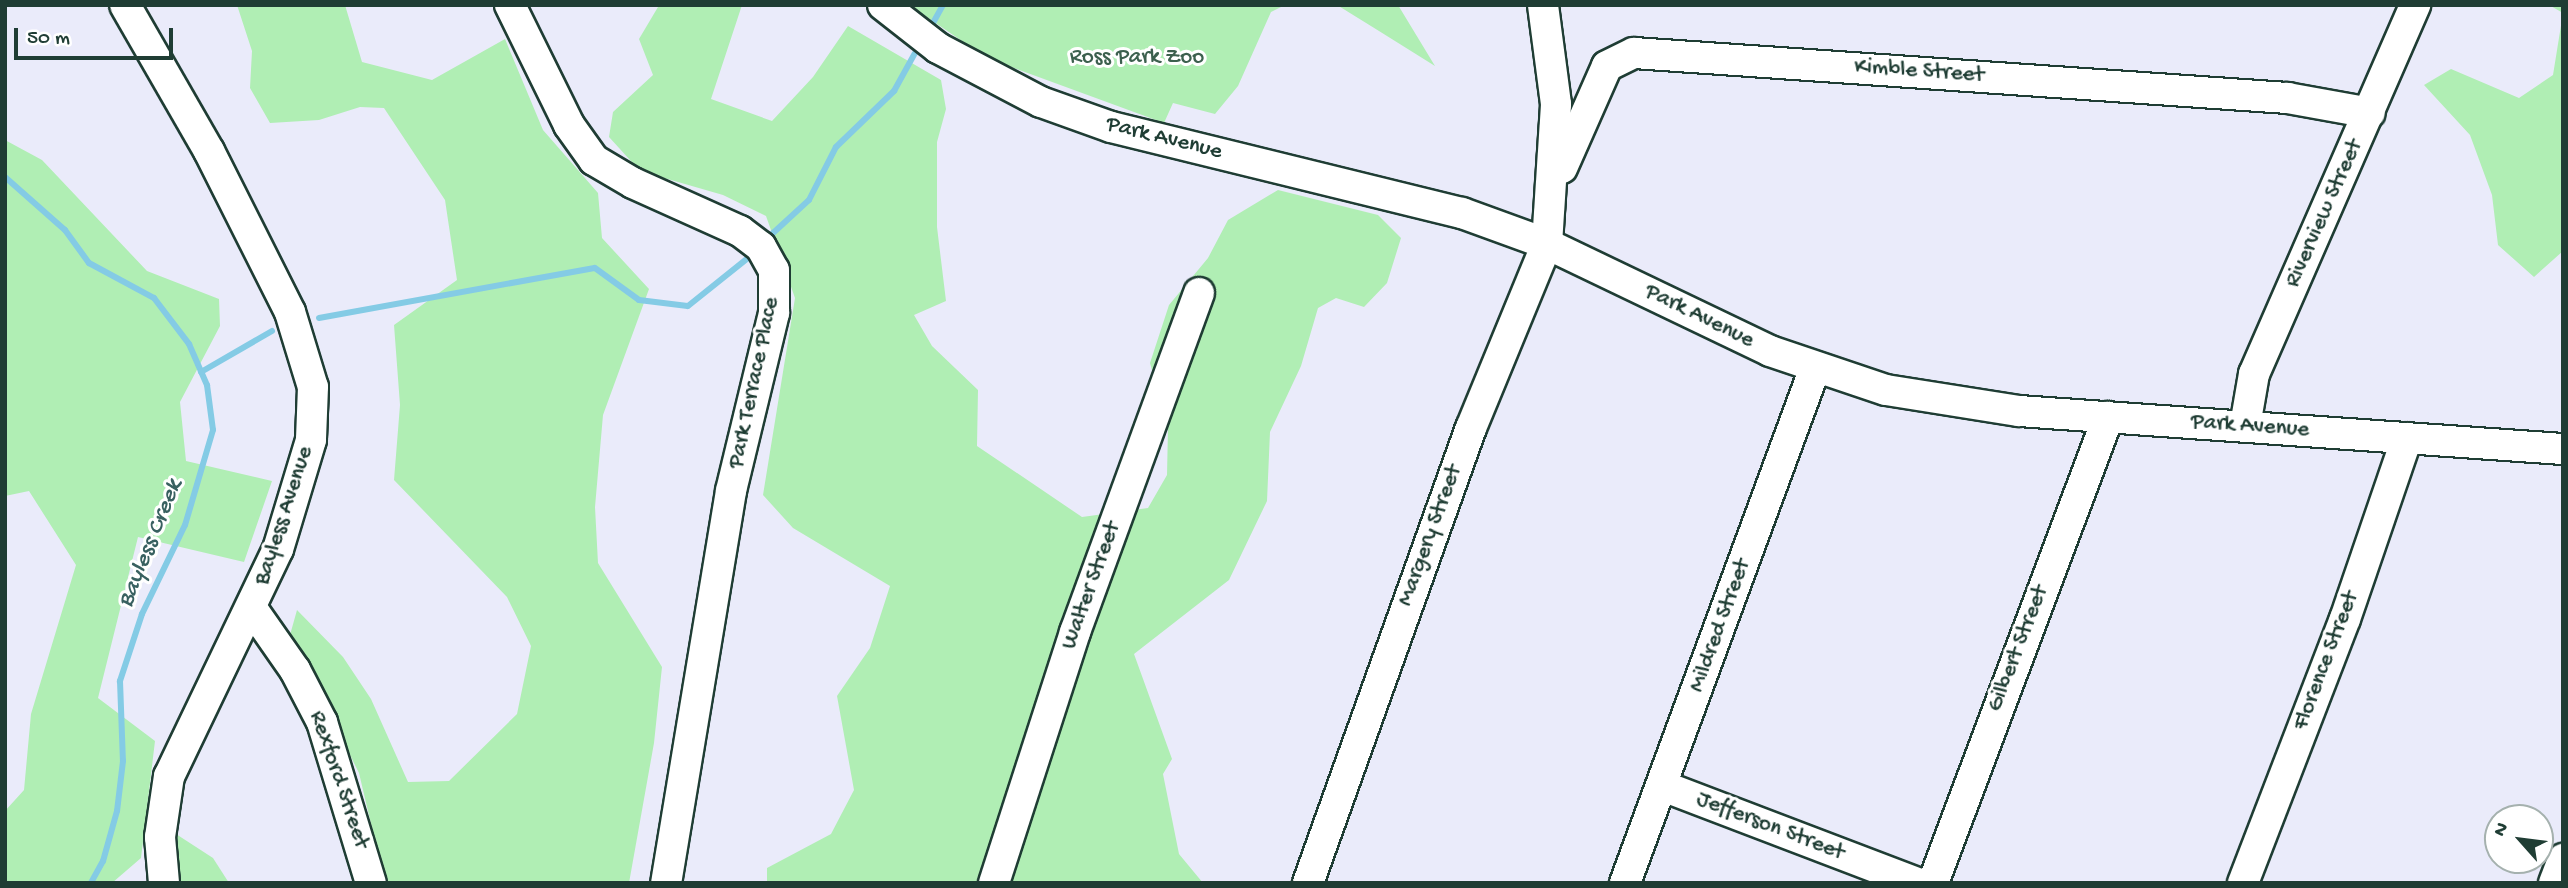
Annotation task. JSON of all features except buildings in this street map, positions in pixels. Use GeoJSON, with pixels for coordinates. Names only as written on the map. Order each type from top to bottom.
{"type":"FeatureCollection","features":[{"type":"Feature","properties":{"kind":"street","name":"Bayless Avenue"},"geometry":{"type":"LineString","coordinates":[[125,5],[209,150],[290,312],[310,365],[311,440],[278,549],[253,610],[169,776],[160,837],[164,883]]}},
{"type":"Feature","properties":{"kind":"street","name":"Park Terrace Place"},"geometry":{"type":"LineString","coordinates":[[510,5],[569,125],[594,160],[633,183],[740,231],[761,247],[774,270],[774,313],[731,491],[666,883]]}},
{"type":"Feature","properties":{"kind":"street","name":"Park Avenue"},"geometry":{"type":"LineString","coordinates":[[883,5],[938,48],[1003,84],[1111,127],[1431,203],[1547,244],[1770,351],[1815,368],[1952,404],[2563,449]]}},
{"type":"Feature","properties":{"kind":"street"},"geometry":{"type":"LineString","coordinates":[[1543,5],[1556,104],[1553,192]]}},
{"type":"Feature","properties":{"kind":"street","name":"Riverview Street"},"geometry":{"type":"LineString","coordinates":[[2245,426],[2254,374],[2415,5]]}},
{"type":"Feature","properties":{"kind":"street","name":"Kimble Street"},"geometry":{"type":"LineString","coordinates":[[1553,192],[1593,88],[1607,65],[1634,53],[2287,98],[2370,113]]}},
{"type":"Feature","properties":{"kind":"street","name":"Margery Street"},"geometry":{"type":"LineString","coordinates":[[1308,883],[1466,440],[1547,244],[1553,192]]}},
{"type":"Feature","properties":{"kind":"street","name":"Walter Street"},"geometry":{"type":"LineString","coordinates":[[994,883],[1075,632],[1199,293]]}},
{"type":"Feature","properties":{"kind":"street","name":"Mildred Street"},"geometry":{"type":"LineString","coordinates":[[1625,883],[1815,368]]}},
{"type":"Feature","properties":{"kind":"street","name":"Gilbert Street"},"geometry":{"type":"LineString","coordinates":[[1933,883],[2108,417]]}},
{"type":"Feature","properties":{"kind":"street","name":"Florence Street"},"geometry":{"type":"LineString","coordinates":[[2243,883],[2345,619],[2407,438]]}},
{"type":"Feature","properties":{"kind":"street","name":"Rexford Street"},"geometry":{"type":"LineString","coordinates":[[253,610],[295,670],[323,722],[371,883]]}},
{"type":"Feature","properties":{"kind":"street","name":"Jefferson Street"},"geometry":{"type":"LineString","coordinates":[[1663,786],[1917,883]]}},
{"type":"Feature","properties":{"kind":"street"},"geometry":{"type":"LineString","coordinates":[[2554,883],[2563,859]]}},
{"type":"Feature","properties":{"kind":"green space"},"geometry":{"type":"Polygon","coordinates":[[[237,5],[345,5],[362,62],[432,80],[505,39],[543,130],[598,193],[602,238],[649,289],[603,415],[595,507],[598,563],[662,667],[654,743],[629,883],[385,883],[359,773],[290,635],[297,610],[343,657],[371,699],[408,782],[449,781],[517,714],[531,646],[507,597],[394,480],[400,405],[394,325],[457,280],[445,200],[384,108],[360,107],[319,120],[270,123],[250,88],[252,51],[237,5]]]}},
{"type":"Feature","properties":{"kind":"green space"},"geometry":{"type":"Polygon","coordinates":[[[742,5],[711,99],[772,121],[813,77],[848,26],[941,80],[946,109],[937,142],[937,227],[946,301],[914,315],[932,346],[978,390],[977,446],[1082,517],[1148,508],[1167,475],[1168,428],[1150,363],[1169,305],[1208,258],[1228,220],[1278,190],[1378,215],[1401,238],[1387,283],[1364,307],[1336,298],[1318,308],[1301,366],[1270,432],[1267,501],[1229,580],[1134,654],[1172,759],[1163,774],[1179,854],[1203,883],[767,883],[767,868],[831,834],[854,790],[837,696],[870,648],[890,586],[793,528],[763,495],[795,298],[766,216],[723,195],[640,171],[609,137],[613,112],[653,75],[639,39],[658,7],[742,5]]]}},
{"type":"Feature","properties":{"kind":"green space","name":"Ross Park Zoo"},"geometry":{"type":"Polygon","coordinates":[[[909,5],[1285,5],[1271,12],[1238,86],[1215,114],[1173,103],[1164,123],[987,58],[909,5]]]}},
{"type":"Feature","properties":{"kind":"green space"},"geometry":{"type":"Polygon","coordinates":[[[1337,5],[1398,5],[1435,66],[1379,31],[1337,5]]]}},
{"type":"Feature","properties":{"kind":"green space"},"geometry":{"type":"Polygon","coordinates":[[[2549,5],[2563,5],[2563,13],[2549,5]]]}},
{"type":"Feature","properties":{"kind":"green space"},"geometry":{"type":"Polygon","coordinates":[[[2563,13],[2563,251],[2534,277],[2498,245],[2492,195],[2470,135],[2424,85],[2451,69],[2519,98],[2553,75],[2563,13]]]}},
{"type":"Feature","properties":{"kind":"green space"},"geometry":{"type":"Polygon","coordinates":[[[5,140],[42,160],[147,271],[219,299],[220,326],[180,402],[186,461],[272,481],[244,562],[138,537],[98,698],[155,741],[141,858],[112,883],[5,883],[5,811],[24,790],[31,714],[76,565],[29,491],[5,496],[5,140]]]}},
{"type":"Feature","properties":{"kind":"green space"},"geometry":{"type":"Polygon","coordinates":[[[176,834],[213,858],[229,883],[181,883],[176,834]]]}},
{"type":"Feature","properties":{"kind":"waterway"},"geometry":{"type":"LineString","coordinates":[[933,23],[943,5]]}},
{"type":"Feature","properties":{"kind":"waterway"},"geometry":{"type":"LineString","coordinates":[[772,234],[809,200],[836,147],[894,91],[915,53]]}},
{"type":"Feature","properties":{"kind":"waterway","name":"Bayless Creek"},"geometry":{"type":"LineString","coordinates":[[5,177],[65,230],[89,263],[154,298],[189,344],[207,385],[213,430],[185,525],[142,614],[120,681],[123,761],[117,811],[103,861],[91,883]]}},
{"type":"Feature","properties":{"kind":"waterway"},"geometry":{"type":"LineString","coordinates":[[319,318],[595,268],[639,300],[688,306],[748,258]]}},
{"type":"Feature","properties":{"kind":"waterway"},"geometry":{"type":"LineString","coordinates":[[201,372],[272,331]]}}]}
